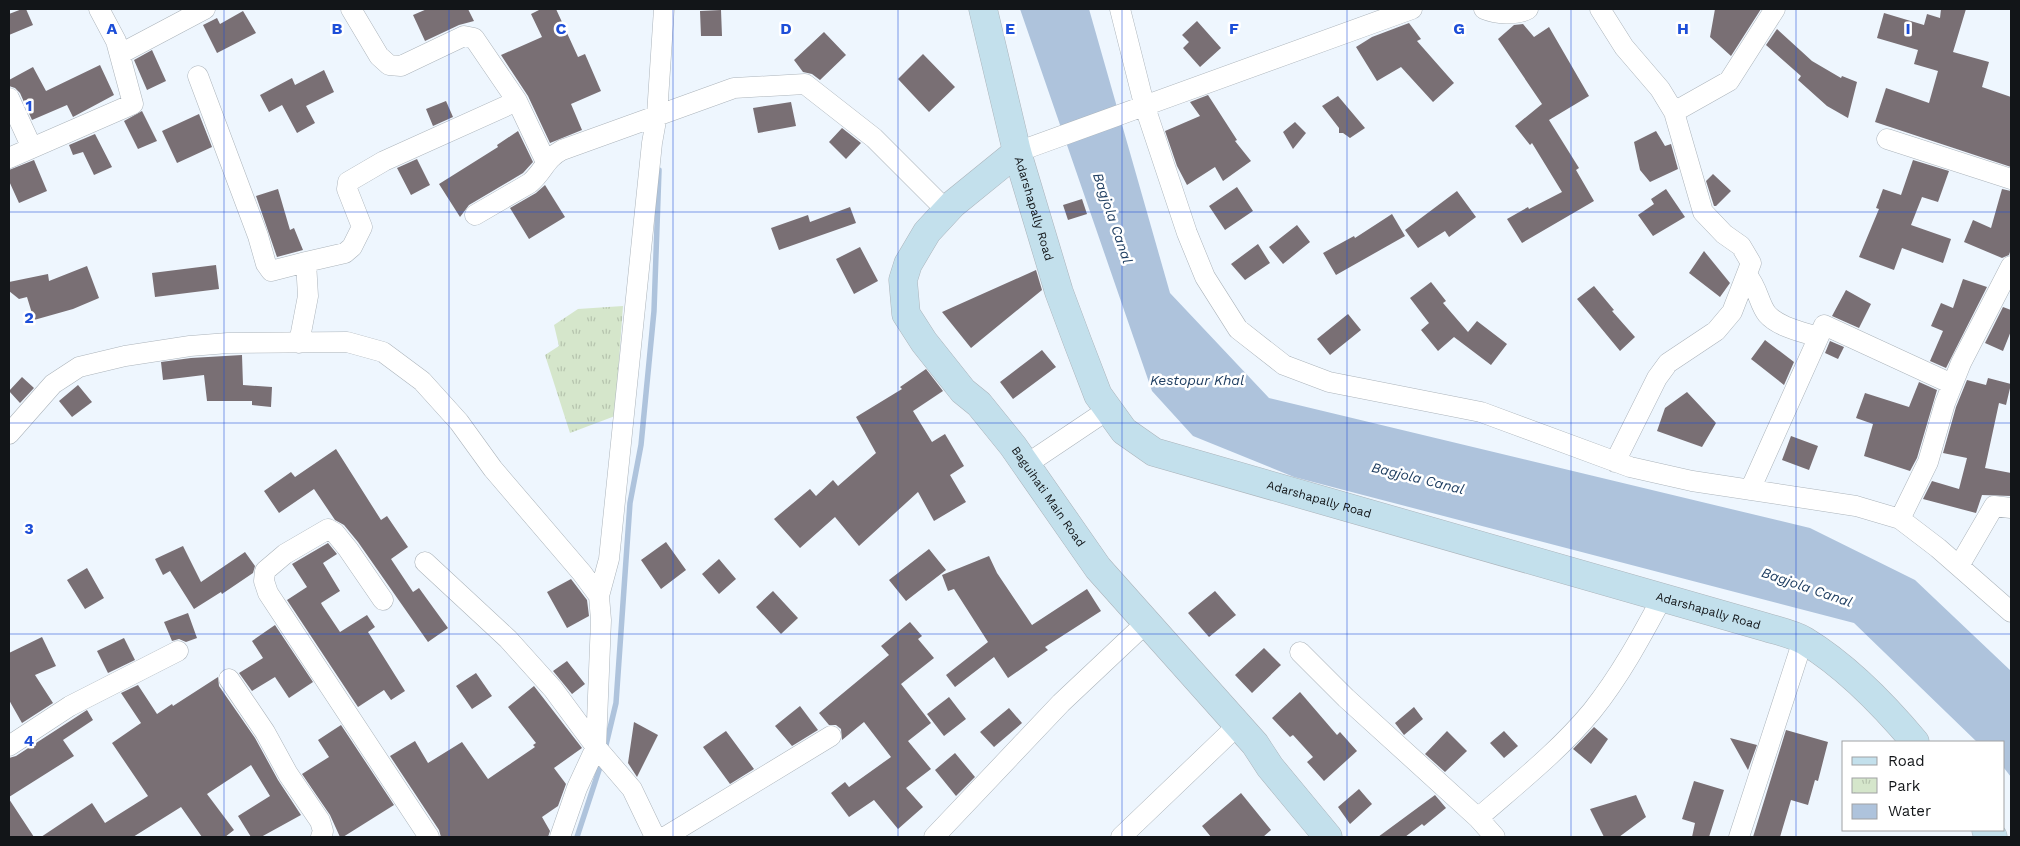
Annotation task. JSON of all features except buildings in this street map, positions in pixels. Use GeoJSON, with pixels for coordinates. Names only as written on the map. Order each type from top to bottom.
{"type":"FeatureCollection","features":[{"type":"Feature","properties":{"kind":"street"},"geometry":{"type":"LineString","coordinates":[[9,158],[133,104],[116,41],[99,9]]}},
{"type":"Feature","properties":{"kind":"street"},"geometry":{"type":"LineString","coordinates":[[120,54],[205,9]]}},
{"type":"Feature","properties":{"kind":"street"},"geometry":{"type":"LineString","coordinates":[[351,9],[379,56],[389,65],[401,66],[464,36],[474,38],[517,101],[546,162]]}},
{"type":"Feature","properties":{"kind":"street"},"geometry":{"type":"LineString","coordinates":[[560,837],[577,788],[602,752],[601,620],[599,596],[609,559],[652,144],[662,113],[664,9]]}},
{"type":"Feature","properties":{"kind":"street","name":"Adarshapally Road"},"geometry":{"type":"LineString","coordinates":[[983,9],[1017,152],[1059,292],[1098,395],[1124,431],[1154,452],[1765,627],[1803,640],[1854,680],[1899,723],[1914,741]]}},
{"type":"Feature","properties":{"kind":"street"},"geometry":{"type":"LineString","coordinates":[[1120,9],[1144,104],[1187,233],[1205,277],[1238,329],[1284,365],[1329,382],[1481,412],[1616,462],[1692,481],[1856,506],[1900,519],[2010,609]]}},
{"type":"Feature","properties":{"kind":"street"},"geometry":{"type":"LineString","coordinates":[[1017,152],[1144,104],[1279,58],[1412,9]]}},
{"type":"Feature","properties":{"kind":"street"},"geometry":{"type":"LineString","coordinates":[[1484,9],[1494,13],[1522,12],[1528,9]]}},
{"type":"Feature","properties":{"kind":"street"},"geometry":{"type":"LineString","coordinates":[[1600,9],[1624,47],[1660,89],[1674,112],[1702,212],[1724,234],[1741,246],[1751,263],[1732,312],[1716,330],[1668,363],[1657,378],[1616,462]]}},
{"type":"Feature","properties":{"kind":"street"},"geometry":{"type":"LineString","coordinates":[[1674,112],[1729,81],[1775,9]]}},
{"type":"Feature","properties":{"kind":"street"},"geometry":{"type":"LineString","coordinates":[[198,76],[266,264],[271,271],[345,252],[352,247],[362,227],[347,189],[348,182],[384,161],[517,101]]}},
{"type":"Feature","properties":{"kind":"street"},"geometry":{"type":"LineString","coordinates":[[475,214],[530,183],[537,177],[546,162],[562,150],[734,88],[805,84],[874,138],[947,211]]}},
{"type":"Feature","properties":{"kind":"street"},"geometry":{"type":"LineString","coordinates":[[9,98],[32,148]]}},
{"type":"Feature","properties":{"kind":"street"},"geometry":{"type":"LineString","coordinates":[[1887,139],[2011,179]]}},
{"type":"Feature","properties":{"kind":"street","name":"Baguihati Main Road"},"geometry":{"type":"LineString","coordinates":[[1017,152],[947,211],[927,232],[908,264],[903,280],[906,314],[944,368],[963,391],[979,404],[1027,464],[1098,568],[1238,725],[1325,837]]}},
{"type":"Feature","properties":{"kind":"street"},"geometry":{"type":"LineString","coordinates":[[299,343],[308,296],[306,262]]}},
{"type":"Feature","properties":{"kind":"street"},"geometry":{"type":"LineString","coordinates":[[1900,519],[1928,462],[1952,384],[1981,322],[2011,266]]}},
{"type":"Feature","properties":{"kind":"street"},"geometry":{"type":"LineString","coordinates":[[1747,275],[1755,285],[1767,314],[1780,323],[1818,337]]}},
{"type":"Feature","properties":{"kind":"street"},"geometry":{"type":"LineString","coordinates":[[1750,490],[1824,325],[1952,384]]}},
{"type":"Feature","properties":{"kind":"street"},"geometry":{"type":"LineString","coordinates":[[9,434],[53,384],[79,367],[124,356],[190,346],[228,343],[347,342],[383,352],[422,381],[459,422],[493,469],[582,573],[599,596]]}},
{"type":"Feature","properties":{"kind":"street"},"geometry":{"type":"LineString","coordinates":[[1027,464],[1109,410]]}},
{"type":"Feature","properties":{"kind":"street"},"geometry":{"type":"LineString","coordinates":[[1959,566],[1994,506],[2011,508]]}},
{"type":"Feature","properties":{"kind":"street"},"geometry":{"type":"LineString","coordinates":[[383,600],[348,548],[328,529],[285,554],[265,571],[264,582],[268,593],[428,837]]}},
{"type":"Feature","properties":{"kind":"street"},"geometry":{"type":"LineString","coordinates":[[425,562],[522,653],[553,689],[632,789],[655,837]]}},
{"type":"Feature","properties":{"kind":"street"},"geometry":{"type":"LineString","coordinates":[[1478,818],[1559,747],[1592,711],[1619,674],[1662,598]]}},
{"type":"Feature","properties":{"kind":"street"},"geometry":{"type":"LineString","coordinates":[[934,837],[1061,702],[1147,622]]}},
{"type":"Feature","properties":{"kind":"street"},"geometry":{"type":"LineString","coordinates":[[1739,837],[1803,640]]}},
{"type":"Feature","properties":{"kind":"street"},"geometry":{"type":"LineString","coordinates":[[9,746],[70,706],[178,651]]}},
{"type":"Feature","properties":{"kind":"street"},"geometry":{"type":"LineString","coordinates":[[1300,652],[1346,698],[1478,818],[1495,837]]}},
{"type":"Feature","properties":{"kind":"street"},"geometry":{"type":"LineString","coordinates":[[229,680],[265,732],[288,774],[320,821],[321,837]]}},
{"type":"Feature","properties":{"kind":"street"},"geometry":{"type":"LineString","coordinates":[[1121,837],[1238,725]]}},
{"type":"Feature","properties":{"kind":"street"},"geometry":{"type":"LineString","coordinates":[[665,837],[831,736]]}},
{"type":"Feature","properties":{"kind":"green space"},"geometry":{"type":"Polygon","coordinates":[[[623,306],[615,416],[570,433],[545,355],[559,346],[554,325],[578,309],[623,306]]]}},
{"type":"Feature","properties":{"kind":"water","name":"Kestopur Khal"},"geometry":{"type":"Polygon","coordinates":[[[1020,9],[1089,9],[1170,293],[1269,398],[1810,528],[1915,580],[2011,671],[2011,777],[2005,769],[2005,741],[1976,741],[1854,623],[1294,477],[1193,436],[1152,391],[1020,9]]]}},
{"type":"Feature","properties":{"kind":"waterway"},"geometry":{"type":"LineString","coordinates":[[605,749],[616,703],[630,503],[641,445],[654,311],[659,170]]}},
{"type":"Feature","properties":{"kind":"waterway"},"geometry":{"type":"LineString","coordinates":[[577,837],[602,761]]}},
{"type":"Feature","properties":{"kind":"water label","name":"Bagjola Canal"},"geometry":{"type":"Point","coordinates":[1113,218]}},
{"type":"Feature","properties":{"kind":"water label","name":"Bagjola Canal"},"geometry":{"type":"Point","coordinates":[1418,478]}},
{"type":"Feature","properties":{"kind":"water label","name":"Bagjola Canal"},"geometry":{"type":"Point","coordinates":[1807,587]}}]}
